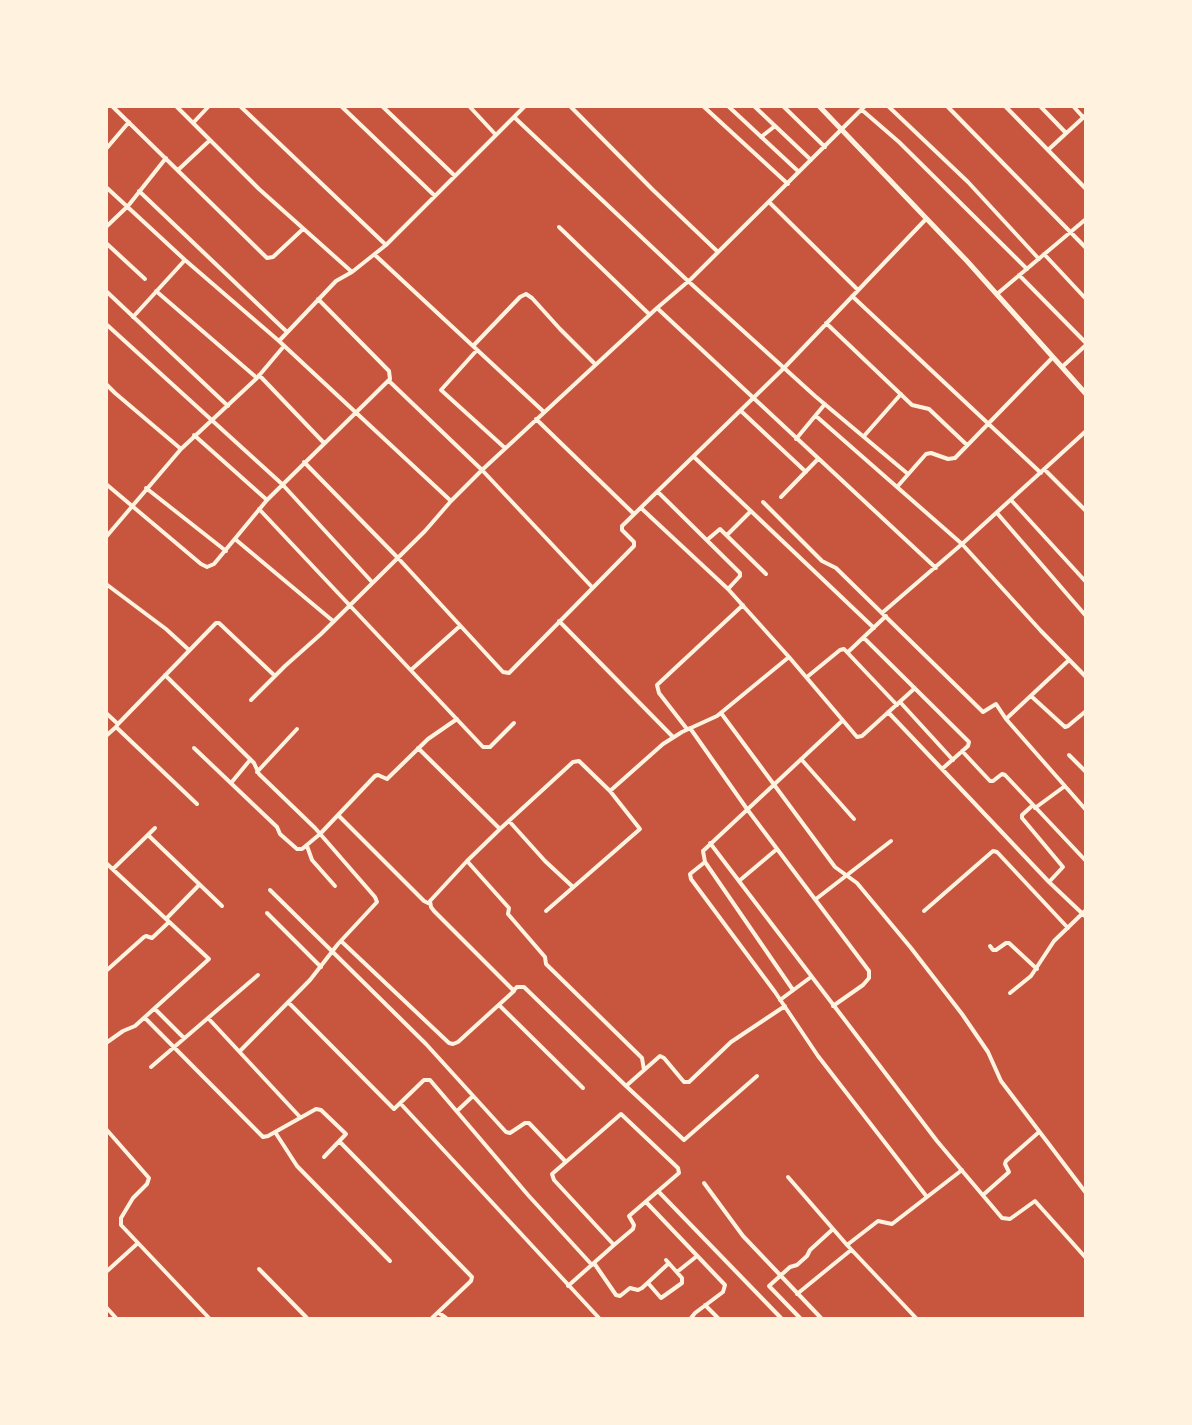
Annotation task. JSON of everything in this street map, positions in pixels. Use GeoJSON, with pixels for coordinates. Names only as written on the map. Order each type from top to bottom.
{"type":"FeatureCollection","features":[{"type":"Feature","properties":{"kind":"street"},"geometry":{"type":"LineString","coordinates":[[112,106],[267,258],[273,257],[303,228]]}},
{"type":"Feature","properties":{"kind":"street"},"geometry":{"type":"LineString","coordinates":[[176,106],[259,189],[352,272]]}},
{"type":"Feature","properties":{"kind":"street"},"geometry":{"type":"LineString","coordinates":[[193,123],[209,106]]}},
{"type":"Feature","properties":{"kind":"street"},"geometry":{"type":"LineString","coordinates":[[240,106],[386,245]]}},
{"type":"Feature","properties":{"kind":"street"},"geometry":{"type":"LineString","coordinates":[[341,106],[435,196]]}},
{"type":"Feature","properties":{"kind":"street"},"geometry":{"type":"LineString","coordinates":[[382,106],[455,176]]}},
{"type":"Feature","properties":{"kind":"street"},"geometry":{"type":"LineString","coordinates":[[469,106],[496,135]]}},
{"type":"Feature","properties":{"kind":"street"},"geometry":{"type":"LineString","coordinates":[[279,341],[336,281],[352,272],[386,245],[525,106]]}},
{"type":"Feature","properties":{"kind":"street"},"geometry":{"type":"LineString","coordinates":[[570,106],[718,252]]}},
{"type":"Feature","properties":{"kind":"street"},"geometry":{"type":"LineString","coordinates":[[703,106],[788,184]]}},
{"type":"Feature","properties":{"kind":"street"},"geometry":{"type":"LineString","coordinates":[[728,106],[799,172]]}},
{"type":"Feature","properties":{"kind":"street"},"geometry":{"type":"LineString","coordinates":[[754,106],[811,160]]}},
{"type":"Feature","properties":{"kind":"street"},"geometry":{"type":"LineString","coordinates":[[783,106],[825,147]]}},
{"type":"Feature","properties":{"kind":"street"},"geometry":{"type":"LineString","coordinates":[[819,106],[927,218],[1086,394]]}},
{"type":"Feature","properties":{"kind":"street"},"geometry":{"type":"LineString","coordinates":[[888,106],[968,182],[1039,259]]}},
{"type":"Feature","properties":{"kind":"street"},"geometry":{"type":"LineString","coordinates":[[947,106],[1086,248]]}},
{"type":"Feature","properties":{"kind":"street"},"geometry":{"type":"LineString","coordinates":[[1005,106],[1086,189]]}},
{"type":"Feature","properties":{"kind":"street"},"geometry":{"type":"LineString","coordinates":[[1040,106],[1066,133]]}},
{"type":"Feature","properties":{"kind":"street"},"geometry":{"type":"LineString","coordinates":[[1048,150],[1084,116],[1072,106]]}},
{"type":"Feature","properties":{"kind":"street"},"geometry":{"type":"LineString","coordinates":[[251,700],[398,558],[482,470],[688,281],[864,108],[1027,269]]}},
{"type":"Feature","properties":{"kind":"street"},"geometry":{"type":"LineString","coordinates":[[514,117],[784,368],[908,474]]}},
{"type":"Feature","properties":{"kind":"street"},"geometry":{"type":"LineString","coordinates":[[106,149],[129,122]]}},
{"type":"Feature","properties":{"kind":"street"},"geometry":{"type":"LineString","coordinates":[[761,137],[775,126]]}},
{"type":"Feature","properties":{"kind":"street"},"geometry":{"type":"LineString","coordinates":[[178,170],[209,141]]}},
{"type":"Feature","properties":{"kind":"street"},"geometry":{"type":"LineString","coordinates":[[106,227],[128,206],[166,158]]}},
{"type":"Feature","properties":{"kind":"street"},"geometry":{"type":"LineString","coordinates":[[106,187],[185,260],[279,341],[450,501]]}},
{"type":"Feature","properties":{"kind":"street"},"geometry":{"type":"LineString","coordinates":[[140,191],[287,332]]}},
{"type":"Feature","properties":{"kind":"street"},"geometry":{"type":"LineString","coordinates":[[770,202],[858,290]]}},
{"type":"Feature","properties":{"kind":"street"},"geometry":{"type":"LineString","coordinates":[[304,462],[506,673],[515,669],[635,544],[621,528],[784,368],[927,218]]}},
{"type":"Feature","properties":{"kind":"street"},"geometry":{"type":"LineString","coordinates":[[996,295],[1086,219]]}},
{"type":"Feature","properties":{"kind":"street"},"geometry":{"type":"LineString","coordinates":[[559,227],[649,315]]}},
{"type":"Feature","properties":{"kind":"street"},"geometry":{"type":"LineString","coordinates":[[106,243],[145,279]]}},
{"type":"Feature","properties":{"kind":"street"},"geometry":{"type":"LineString","coordinates":[[1044,254],[1086,299]]}},
{"type":"Feature","properties":{"kind":"street"},"geometry":{"type":"LineString","coordinates":[[375,255],[544,412]]}},
{"type":"Feature","properties":{"kind":"street"},"geometry":{"type":"LineString","coordinates":[[133,316],[185,260]]}},
{"type":"Feature","properties":{"kind":"street"},"geometry":{"type":"LineString","coordinates":[[1019,275],[1086,344],[1062,367]]}},
{"type":"Feature","properties":{"kind":"street"},"geometry":{"type":"LineString","coordinates":[[106,291],[228,406]]}},
{"type":"Feature","properties":{"kind":"street"},"geometry":{"type":"LineString","coordinates":[[156,291],[258,377],[324,443]]}},
{"type":"Feature","properties":{"kind":"street"},"geometry":{"type":"LineString","coordinates":[[473,346],[520,297],[526,294],[595,364]]}},
{"type":"Feature","properties":{"kind":"street"},"geometry":{"type":"LineString","coordinates":[[852,296],[989,425],[1086,511]]}},
{"type":"Feature","properties":{"kind":"street"},"geometry":{"type":"LineString","coordinates":[[106,484],[204,566],[211,566],[282,484],[389,381],[391,376],[389,371],[318,299]]}},
{"type":"Feature","properties":{"kind":"street"},"geometry":{"type":"LineString","coordinates":[[657,308],[936,568]]}},
{"type":"Feature","properties":{"kind":"street"},"geometry":{"type":"LineString","coordinates":[[826,323],[912,405],[929,410],[968,445]]}},
{"type":"Feature","properties":{"kind":"street"},"geometry":{"type":"LineString","coordinates":[[106,324],[282,484],[372,582]]}},
{"type":"Feature","properties":{"kind":"street"},"geometry":{"type":"LineString","coordinates":[[107,534],[194,435],[258,377],[284,346]]}},
{"type":"Feature","properties":{"kind":"street"},"geometry":{"type":"LineString","coordinates":[[477,350],[442,386],[441,390],[505,448]]}},
{"type":"Feature","properties":{"kind":"street"},"geometry":{"type":"LineString","coordinates":[[897,487],[927,454],[955,458],[1053,357]]}},
{"type":"Feature","properties":{"kind":"street"},"geometry":{"type":"LineString","coordinates":[[389,381],[482,470],[592,587]]}},
{"type":"Feature","properties":{"kind":"street"},"geometry":{"type":"LineString","coordinates":[[106,384],[181,449]]}},
{"type":"Feature","properties":{"kind":"street"},"geometry":{"type":"LineString","coordinates":[[106,394],[111,390]]}},
{"type":"Feature","properties":{"kind":"street"},"geometry":{"type":"LineString","coordinates":[[864,436],[901,394]]}},
{"type":"Feature","properties":{"kind":"street"},"geometry":{"type":"LineString","coordinates":[[796,438],[825,404]]}},
{"type":"Feature","properties":{"kind":"street"},"geometry":{"type":"LineString","coordinates":[[741,411],[806,472]]}},
{"type":"Feature","properties":{"kind":"street"},"geometry":{"type":"LineString","coordinates":[[816,416],[962,544],[1086,676]]}},
{"type":"Feature","properties":{"kind":"street"},"geometry":{"type":"LineString","coordinates":[[536,419],[634,514]]}},
{"type":"Feature","properties":{"kind":"street"},"geometry":{"type":"LineString","coordinates":[[848,652],[874,628],[884,615],[1086,431]]}},
{"type":"Feature","properties":{"kind":"street"},"geometry":{"type":"LineString","coordinates":[[194,435],[267,500]]}},
{"type":"Feature","properties":{"kind":"street"},"geometry":{"type":"LineString","coordinates":[[694,457],[874,628]]}},
{"type":"Feature","properties":{"kind":"street"},"geometry":{"type":"LineString","coordinates":[[781,497],[818,459]]}},
{"type":"Feature","properties":{"kind":"street"},"geometry":{"type":"LineString","coordinates":[[147,488],[226,550]]}},
{"type":"Feature","properties":{"kind":"street"},"geometry":{"type":"LineString","coordinates":[[658,492],[740,573],[728,589]]}},
{"type":"Feature","properties":{"kind":"street"},"geometry":{"type":"LineString","coordinates":[[1011,500],[1086,582]]}},
{"type":"Feature","properties":{"kind":"street"},"geometry":{"type":"LineString","coordinates":[[763,502],[822,561],[834,566],[983,712],[996,704],[1006,719],[1086,810]]}},
{"type":"Feature","properties":{"kind":"street"},"geometry":{"type":"LineString","coordinates":[[641,508],[728,589],[807,677],[854,734],[859,737],[915,688]]}},
{"type":"Feature","properties":{"kind":"street"},"geometry":{"type":"LineString","coordinates":[[259,509],[483,747],[488,748],[514,723]]}},
{"type":"Feature","properties":{"kind":"street"},"geometry":{"type":"LineString","coordinates":[[727,535],[751,511]]}},
{"type":"Feature","properties":{"kind":"street"},"geometry":{"type":"LineString","coordinates":[[997,513],[1086,616]]}},
{"type":"Feature","properties":{"kind":"street"},"geometry":{"type":"LineString","coordinates":[[707,540],[719,529],[766,574]]}},
{"type":"Feature","properties":{"kind":"street"},"geometry":{"type":"LineString","coordinates":[[235,539],[333,621]]}},
{"type":"Feature","properties":{"kind":"street"},"geometry":{"type":"LineString","coordinates":[[106,584],[166,629],[189,650]]}},
{"type":"Feature","properties":{"kind":"street"},"geometry":{"type":"LineString","coordinates":[[742,605],[657,685],[659,693],[689,729],[870,971],[869,978],[863,986],[834,1006]]}},
{"type":"Feature","properties":{"kind":"street"},"geometry":{"type":"LineString","coordinates":[[559,621],[673,737]]}},
{"type":"Feature","properties":{"kind":"street"},"geometry":{"type":"LineString","coordinates":[[106,736],[214,624],[219,623],[275,676]]}},
{"type":"Feature","properties":{"kind":"street"},"geometry":{"type":"LineString","coordinates":[[411,670],[460,626]]}},
{"type":"Feature","properties":{"kind":"street"},"geometry":{"type":"LineString","coordinates":[[864,638],[969,741],[969,745],[942,769]]}},
{"type":"Feature","properties":{"kind":"street"},"geometry":{"type":"LineString","coordinates":[[807,677],[844,649],[953,760]]}},
{"type":"Feature","properties":{"kind":"street"},"geometry":{"type":"LineString","coordinates":[[610,791],[673,737],[721,713],[789,657]]}},
{"type":"Feature","properties":{"kind":"street"},"geometry":{"type":"LineString","coordinates":[[1006,719],[1069,660]]}},
{"type":"Feature","properties":{"kind":"street"},"geometry":{"type":"LineString","coordinates":[[165,675],[250,760],[257,772],[320,834],[377,902],[331,952],[321,967],[240,1051]]}},
{"type":"Feature","properties":{"kind":"street"},"geometry":{"type":"LineString","coordinates":[[1031,696],[1065,727],[1086,711]]}},
{"type":"Feature","properties":{"kind":"street"},"geometry":{"type":"LineString","coordinates":[[888,712],[1049,882],[1084,914],[1054,941],[1027,981],[1010,993]]}},
{"type":"Feature","properties":{"kind":"street"},"geometry":{"type":"LineString","coordinates":[[106,713],[197,804]]}},
{"type":"Feature","properties":{"kind":"street"},"geometry":{"type":"LineString","coordinates":[[721,713],[835,867],[857,883],[962,1014],[988,1052],[1001,1082],[1086,1193]]}},
{"type":"Feature","properties":{"kind":"street"},"geometry":{"type":"LineString","coordinates":[[194,748],[277,827],[280,834],[297,849],[302,849],[320,834],[375,776],[387,779],[418,748],[457,719]]}},
{"type":"Feature","properties":{"kind":"street"},"geometry":{"type":"LineString","coordinates":[[793,990],[705,862],[703,851],[842,721]]}},
{"type":"Feature","properties":{"kind":"street"},"geometry":{"type":"LineString","coordinates":[[257,772],[297,729]]}},
{"type":"Feature","properties":{"kind":"street"},"geometry":{"type":"LineString","coordinates":[[418,748],[500,829]]}},
{"type":"Feature","properties":{"kind":"street"},"geometry":{"type":"LineString","coordinates":[[962,751],[990,781],[1004,774],[1086,861]]}},
{"type":"Feature","properties":{"kind":"street"},"geometry":{"type":"LineString","coordinates":[[1069,756],[1086,772]]}},
{"type":"Feature","properties":{"kind":"street"},"geometry":{"type":"LineString","coordinates":[[801,759],[854,819]]}},
{"type":"Feature","properties":{"kind":"street"},"geometry":{"type":"LineString","coordinates":[[231,783],[250,760]]}},
{"type":"Feature","properties":{"kind":"street"},"geometry":{"type":"LineString","coordinates":[[430,904],[430,901],[467,861],[576,760],[610,791],[640,829],[546,911]]}},
{"type":"Feature","properties":{"kind":"street"},"geometry":{"type":"LineString","coordinates":[[1049,882],[1063,867],[1022,818],[1022,815],[1065,786]]}},
{"type":"Feature","properties":{"kind":"street"},"geometry":{"type":"LineString","coordinates":[[338,815],[424,901],[430,904],[514,991]]}},
{"type":"Feature","properties":{"kind":"street"},"geometry":{"type":"LineString","coordinates":[[509,821],[545,861],[573,887]]}},
{"type":"Feature","properties":{"kind":"street"},"geometry":{"type":"LineString","coordinates":[[113,869],[155,828]]}},
{"type":"Feature","properties":{"kind":"street"},"geometry":{"type":"LineString","coordinates":[[148,836],[222,906]]}},
{"type":"Feature","properties":{"kind":"street"},"geometry":{"type":"LineString","coordinates":[[816,899],[891,841]]}},
{"type":"Feature","properties":{"kind":"street"},"geometry":{"type":"LineString","coordinates":[[710,843],[937,1141],[1002,1218],[1007,1220],[1032,1201],[1036,1201],[1086,1258]]}},
{"type":"Feature","properties":{"kind":"street"},"geometry":{"type":"LineString","coordinates":[[307,846],[312,860],[335,886]]}},
{"type":"Feature","properties":{"kind":"street"},"geometry":{"type":"LineString","coordinates":[[739,881],[777,849]]}},
{"type":"Feature","properties":{"kind":"street"},"geometry":{"type":"LineString","coordinates":[[924,911],[993,851],[997,852],[1068,927]]}},
{"type":"Feature","properties":{"kind":"street"},"geometry":{"type":"LineString","coordinates":[[467,861],[509,908],[508,914],[545,957],[546,964],[642,1058],[644,1070]]}},
{"type":"Feature","properties":{"kind":"street"},"geometry":{"type":"LineString","coordinates":[[705,862],[690,874],[691,879],[785,1006],[818,1056],[927,1197]]}},
{"type":"Feature","properties":{"kind":"street"},"geometry":{"type":"LineString","coordinates":[[106,863],[209,959],[132,1029],[123,1031],[106,1043]]}},
{"type":"Feature","properties":{"kind":"street"},"geometry":{"type":"LineString","coordinates":[[106,971],[144,937],[152,938],[199,885]]}},
{"type":"Feature","properties":{"kind":"street"},"geometry":{"type":"LineString","coordinates":[[270,890],[426,1044],[507,1133],[525,1123],[528,1124],[565,1161]]}},
{"type":"Feature","properties":{"kind":"street"},"geometry":{"type":"LineString","coordinates":[[267,913],[321,967]]}},
{"type":"Feature","properties":{"kind":"street"},"geometry":{"type":"LineString","coordinates":[[341,941],[452,1044],[458,1042],[517,987],[524,987],[684,1140],[757,1076]]}},
{"type":"Feature","properties":{"kind":"street"},"geometry":{"type":"LineString","coordinates":[[990,946],[996,950],[1009,943],[1037,969]]}},
{"type":"Feature","properties":{"kind":"street"},"geometry":{"type":"LineString","coordinates":[[151,1067],[258,975]]}},
{"type":"Feature","properties":{"kind":"street"},"geometry":{"type":"LineString","coordinates":[[780,1000],[811,977]]}},
{"type":"Feature","properties":{"kind":"street"},"geometry":{"type":"LineString","coordinates":[[288,1002],[394,1110],[427,1079],[458,1111],[528,1195],[593,1264],[617,1296],[630,1288],[640,1289],[668,1262],[682,1278],[682,1283],[663,1297],[659,1297],[648,1283]]}},
{"type":"Feature","properties":{"kind":"street"},"geometry":{"type":"LineString","coordinates":[[499,1005],[583,1088]]}},
{"type":"Feature","properties":{"kind":"street"},"geometry":{"type":"LineString","coordinates":[[626,1086],[661,1056],[684,1082],[689,1082],[731,1042],[785,1006]]}},
{"type":"Feature","properties":{"kind":"street"},"geometry":{"type":"LineString","coordinates":[[155,1009],[184,1038]]}},
{"type":"Feature","properties":{"kind":"street"},"geometry":{"type":"LineString","coordinates":[[145,1018],[262,1137],[320,1109],[345,1133],[345,1137],[324,1157]]}},
{"type":"Feature","properties":{"kind":"street"},"geometry":{"type":"LineString","coordinates":[[208,1018],[300,1118]]}},
{"type":"Feature","properties":{"kind":"street"},"geometry":{"type":"LineString","coordinates":[[458,1111],[473,1096]]}},
{"type":"Feature","properties":{"kind":"street"},"geometry":{"type":"LineString","coordinates":[[400,1103],[599,1318]]}},
{"type":"Feature","properties":{"kind":"street"},"geometry":{"type":"LineString","coordinates":[[568,1286],[634,1228],[629,1217],[680,1171],[621,1114],[552,1173],[552,1178],[614,1245]]}},
{"type":"Feature","properties":{"kind":"street"},"geometry":{"type":"LineString","coordinates":[[106,1129],[149,1178],[147,1184],[133,1198],[120,1220],[121,1224],[209,1318]]}},
{"type":"Feature","properties":{"kind":"street"},"geometry":{"type":"LineString","coordinates":[[275,1132],[297,1166],[390,1261]]}},
{"type":"Feature","properties":{"kind":"street"},"geometry":{"type":"LineString","coordinates":[[983,1195],[1009,1172],[1006,1161],[1040,1132]]}},
{"type":"Feature","properties":{"kind":"street"},"geometry":{"type":"LineString","coordinates":[[340,1142],[472,1277],[471,1281],[432,1318]]}},
{"type":"Feature","properties":{"kind":"street"},"geometry":{"type":"LineString","coordinates":[[847,1245],[880,1220],[888,1225],[892,1224],[962,1170]]}},
{"type":"Feature","properties":{"kind":"street"},"geometry":{"type":"LineString","coordinates":[[788,1177],[851,1250],[916,1318]]}},
{"type":"Feature","properties":{"kind":"street"},"geometry":{"type":"LineString","coordinates":[[705,1183],[743,1236],[821,1318]]}},
{"type":"Feature","properties":{"kind":"street"},"geometry":{"type":"LineString","coordinates":[[658,1191],[781,1318]]}},
{"type":"Feature","properties":{"kind":"street"},"geometry":{"type":"LineString","coordinates":[[646,1202],[725,1287],[723,1292],[691,1318]]}},
{"type":"Feature","properties":{"kind":"street"},"geometry":{"type":"LineString","coordinates":[[799,1318],[769,1286],[807,1256],[810,1250],[833,1229]]}},
{"type":"Feature","properties":{"kind":"street"},"geometry":{"type":"LineString","coordinates":[[106,1272],[138,1244]]}},
{"type":"Feature","properties":{"kind":"street"},"geometry":{"type":"LineString","coordinates":[[797,1294],[851,1250]]}},
{"type":"Feature","properties":{"kind":"street"},"geometry":{"type":"LineString","coordinates":[[677,1272],[697,1256]]}},
{"type":"Feature","properties":{"kind":"street"},"geometry":{"type":"LineString","coordinates":[[259,1269],[307,1318]]}},
{"type":"Feature","properties":{"kind":"street"},"geometry":{"type":"LineString","coordinates":[[705,1305],[717,1318]]}},
{"type":"Feature","properties":{"kind":"street"},"geometry":{"type":"LineString","coordinates":[[106,1307],[116,1318]]}},
{"type":"Feature","properties":{"kind":"street"},"geometry":{"type":"LineString","coordinates":[[439,1313],[446,1318]]}}]}
